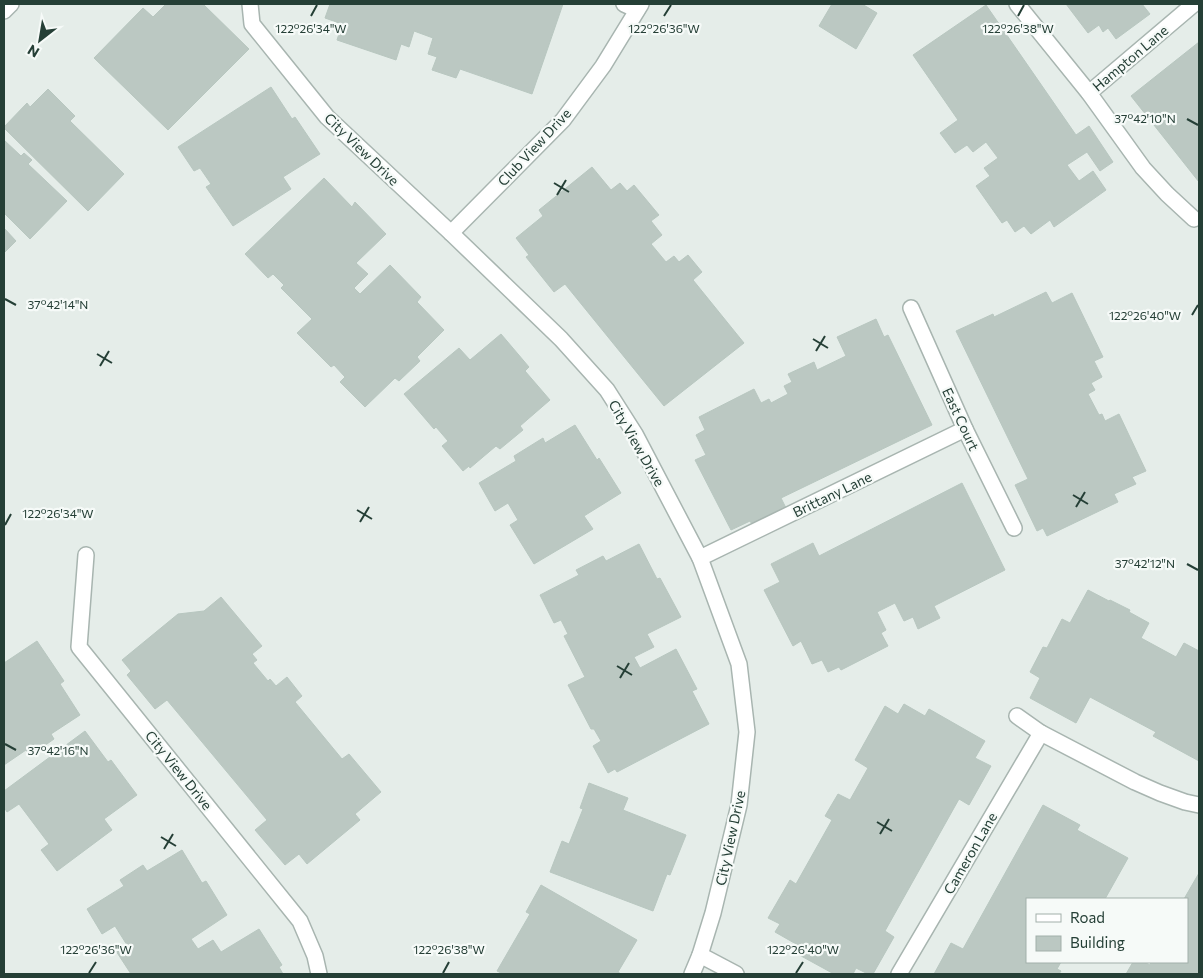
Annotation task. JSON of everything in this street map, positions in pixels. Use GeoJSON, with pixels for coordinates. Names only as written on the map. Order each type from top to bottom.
{"type":"FeatureCollection","features":[{"type":"Feature","properties":{"kind":"street"},"geometry":{"type":"LineString","coordinates":[[4,11],[11,4]]}},
{"type":"Feature","properties":{"kind":"street","name":"City View Drive"},"geometry":{"type":"LineString","coordinates":[[250,4],[252,24],[327,117],[451,233],[561,340],[607,390],[635,434],[700,558],[739,664],[747,732],[739,805],[713,913],[692,974]]}},
{"type":"Feature","properties":{"kind":"street","name":"Hampton Lane"},"geometry":{"type":"LineString","coordinates":[[1017,4],[1088,93],[1143,168],[1194,219]]}},
{"type":"Feature","properties":{"kind":"street","name":"Hampton Lane"},"geometry":{"type":"LineString","coordinates":[[1088,93],[1194,4]]}},
{"type":"Feature","properties":{"kind":"street","name":"Club View Drive"},"geometry":{"type":"LineString","coordinates":[[451,233],[563,120],[603,66],[634,6]]}},
{"type":"Feature","properties":{"kind":"street","name":"East Court"},"geometry":{"type":"LineString","coordinates":[[911,308],[965,429],[1014,528]]}},
{"type":"Feature","properties":{"kind":"street","name":"Brittany Lane"},"geometry":{"type":"LineString","coordinates":[[700,558],[965,429]]}},
{"type":"Feature","properties":{"kind":"street","name":"City View Drive"},"geometry":{"type":"LineString","coordinates":[[86,555],[79,647],[300,921],[315,956],[320,974]]}},
{"type":"Feature","properties":{"kind":"street"},"geometry":{"type":"LineString","coordinates":[[1017,716],[1040,733],[1135,782],[1185,802],[1199,805]]}},
{"type":"Feature","properties":{"kind":"street","name":"Cameron Lane"},"geometry":{"type":"LineString","coordinates":[[899,974],[1040,733]]}},
{"type":"Feature","properties":{"kind":"street"},"geometry":{"type":"LineString","coordinates":[[700,955],[736,974]]}},
{"type":"Feature","properties":{"kind":"building"},"geometry":{"type":"Polygon","coordinates":[[[166,4],[203,4],[249,49],[168,130],[94,58],[143,8],[153,17],[166,4]]]}},
{"type":"Feature","properties":{"kind":"building"},"geometry":{"type":"Polygon","coordinates":[[[330,4],[563,4],[532,94],[460,69],[456,78],[432,70],[437,57],[428,54],[433,38],[414,31],[409,47],[401,44],[396,60],[337,40],[342,24],[325,18],[330,4]]]}},
{"type":"Feature","properties":{"kind":"building"},"geometry":{"type":"Polygon","coordinates":[[[832,4],[862,4],[877,13],[856,49],[819,26],[832,4]]]}},
{"type":"Feature","properties":{"kind":"building"},"geometry":{"type":"Polygon","coordinates":[[[1066,4],[1142,4],[1150,14],[1116,39],[1108,28],[1103,32],[1099,25],[1088,33],[1066,4]]]}},
{"type":"Feature","properties":{"kind":"building"},"geometry":{"type":"Polygon","coordinates":[[[986,5],[1076,135],[1089,126],[1113,162],[1100,171],[1087,152],[1067,165],[1079,181],[1093,171],[1106,190],[1054,227],[1050,220],[1031,234],[1024,226],[1015,232],[1007,220],[1002,223],[976,186],[990,176],[984,168],[998,158],[986,142],[973,152],[967,145],[955,153],[940,133],[958,120],[913,55],[986,5]]]}},
{"type":"Feature","properties":{"kind":"building"},"geometry":{"type":"Polygon","coordinates":[[[1199,42],[1199,182],[1131,96],[1199,42]]]}},
{"type":"Feature","properties":{"kind":"building"},"geometry":{"type":"Polygon","coordinates":[[[271,87],[292,119],[295,117],[320,154],[283,177],[291,189],[233,226],[206,187],[211,184],[200,168],[194,171],[178,147],[271,87]]]}},
{"type":"Feature","properties":{"kind":"building"},"geometry":{"type":"Polygon","coordinates":[[[48,89],[75,116],[70,121],[124,174],[88,211],[4,128],[27,103],[30,107],[48,89]]]}},
{"type":"Feature","properties":{"kind":"building"},"geometry":{"type":"Polygon","coordinates":[[[4,140],[21,156],[24,153],[32,160],[28,164],[67,201],[30,239],[4,213],[4,140]]]}},
{"type":"Feature","properties":{"kind":"building"},"geometry":{"type":"Polygon","coordinates":[[[592,167],[611,190],[620,183],[627,191],[634,185],[659,215],[651,221],[662,235],[651,244],[666,262],[674,256],[679,262],[688,255],[702,272],[693,280],[744,343],[664,406],[565,284],[554,292],[526,257],[529,255],[516,238],[543,216],[539,210],[592,167]]]}},
{"type":"Feature","properties":{"kind":"building"},"geometry":{"type":"Polygon","coordinates":[[[324,178],[352,207],[355,202],[386,234],[356,263],[368,274],[354,288],[360,294],[390,265],[421,297],[417,302],[444,330],[417,357],[420,361],[399,381],[395,378],[365,407],[340,382],[345,377],[334,365],[331,367],[297,333],[312,319],[281,288],[284,285],[273,274],[268,278],[245,254],[324,178]]]}},
{"type":"Feature","properties":{"kind":"building"},"geometry":{"type":"Polygon","coordinates":[[[4,228],[16,241],[4,253],[4,228]]]}},
{"type":"Feature","properties":{"kind":"building"},"geometry":{"type":"Polygon","coordinates":[[[1046,292],[1052,303],[1072,293],[1103,357],[1094,361],[1102,377],[1091,383],[1095,390],[1088,394],[1099,415],[1102,414],[1105,421],[1119,414],[1146,471],[1132,477],[1136,484],[1114,494],[1118,502],[1047,536],[1043,528],[1037,531],[1015,485],[1028,479],[956,331],[993,314],[994,317],[1046,292]]]}},
{"type":"Feature","properties":{"kind":"building"},"geometry":{"type":"Polygon","coordinates":[[[876,319],[884,337],[888,335],[932,425],[781,498],[787,510],[753,526],[750,521],[731,530],[695,460],[706,455],[696,435],[705,430],[699,417],[754,389],[761,403],[769,399],[771,403],[788,394],[784,386],[792,382],[788,374],[814,362],[817,370],[846,356],[837,337],[876,319]]]}},
{"type":"Feature","properties":{"kind":"building"},"geometry":{"type":"Polygon","coordinates":[[[501,334],[529,367],[525,371],[550,400],[520,426],[523,430],[500,449],[496,446],[470,468],[469,466],[463,471],[442,446],[448,441],[436,427],[434,429],[404,394],[459,348],[470,360],[501,334]]]}},
{"type":"Feature","properties":{"kind":"building"},"geometry":{"type":"Polygon","coordinates":[[[575,425],[621,493],[584,516],[593,529],[534,564],[510,525],[518,520],[508,503],[495,511],[479,483],[516,461],[514,456],[543,438],[545,443],[575,425]]]}},
{"type":"Feature","properties":{"kind":"building"},"geometry":{"type":"Polygon","coordinates":[[[962,483],[1005,570],[934,606],[940,618],[918,629],[913,617],[904,621],[895,603],[877,612],[886,630],[881,633],[888,646],[841,670],[839,667],[828,672],[822,660],[812,664],[801,641],[793,646],[764,590],[780,582],[771,564],[813,543],[819,556],[962,483]]]}},
{"type":"Feature","properties":{"kind":"building"},"geometry":{"type":"Polygon","coordinates":[[[639,544],[657,579],[660,578],[681,617],[647,634],[654,647],[634,657],[640,668],[676,649],[697,689],[692,691],[709,724],[617,772],[615,769],[608,773],[593,746],[601,741],[594,729],[591,729],[568,685],[585,677],[564,636],[568,634],[561,620],[554,623],[540,595],[579,575],[576,570],[603,556],[606,561],[639,544]]]}},
{"type":"Feature","properties":{"kind":"building"},"geometry":{"type":"Polygon","coordinates":[[[1088,590],[1130,610],[1129,612],[1149,623],[1141,638],[1176,657],[1184,643],[1199,651],[1199,761],[1153,736],[1156,732],[1090,697],[1076,723],[1030,698],[1040,678],[1030,672],[1043,647],[1047,648],[1062,619],[1070,623],[1088,590]]]}},
{"type":"Feature","properties":{"kind":"building"},"geometry":{"type":"Polygon","coordinates":[[[221,597],[262,646],[252,654],[257,660],[253,663],[268,681],[270,679],[276,686],[287,677],[302,696],[295,702],[342,759],[349,754],[381,792],[355,814],[360,820],[307,864],[299,854],[285,865],[255,830],[267,820],[167,700],[155,709],[127,675],[131,671],[122,660],[178,614],[204,611],[221,597]]]}},
{"type":"Feature","properties":{"kind":"building"},"geometry":{"type":"Polygon","coordinates":[[[37,641],[64,681],[60,684],[80,715],[51,734],[54,739],[30,756],[26,750],[4,765],[4,663],[37,641]]]}},
{"type":"Feature","properties":{"kind":"building"},"geometry":{"type":"Polygon","coordinates":[[[904,704],[925,716],[929,709],[985,741],[975,758],[991,766],[969,805],[959,799],[885,931],[894,937],[873,974],[868,974],[856,968],[853,974],[834,974],[792,951],[796,944],[775,932],[780,924],[768,918],[790,880],[796,884],[832,820],[825,816],[838,794],[850,800],[868,768],[855,760],[885,706],[898,714],[904,704]]]}},
{"type":"Feature","properties":{"kind":"building"},"geometry":{"type":"Polygon","coordinates":[[[85,731],[108,762],[111,760],[137,795],[104,819],[112,830],[57,871],[41,850],[49,844],[19,804],[7,812],[4,807],[4,791],[85,731]]]}},
{"type":"Feature","properties":{"kind":"building"},"geometry":{"type":"Polygon","coordinates":[[[589,783],[628,798],[623,810],[686,835],[670,875],[667,874],[653,911],[550,872],[562,841],[569,844],[583,809],[580,808],[589,783]]]}},
{"type":"Feature","properties":{"kind":"building"},"geometry":{"type":"Polygon","coordinates":[[[1043,805],[1080,825],[1077,830],[1128,858],[1106,898],[1026,898],[1026,963],[1060,963],[1057,969],[1061,971],[1059,974],[934,974],[951,943],[963,949],[1043,805]]]}},
{"type":"Feature","properties":{"kind":"building"},"geometry":{"type":"Polygon","coordinates":[[[182,850],[202,883],[206,881],[227,915],[191,939],[198,949],[213,940],[221,952],[259,929],[282,965],[279,967],[283,974],[131,974],[116,951],[127,945],[115,926],[102,934],[87,909],[124,886],[120,880],[143,865],[147,871],[182,850]]]}},
{"type":"Feature","properties":{"kind":"building"},"geometry":{"type":"Polygon","coordinates":[[[1199,873],[1199,974],[1126,974],[1132,963],[1146,963],[1150,965],[1151,963],[1188,963],[1188,898],[1185,898],[1199,873]]]}},
{"type":"Feature","properties":{"kind":"building"},"geometry":{"type":"Polygon","coordinates":[[[541,885],[637,940],[618,972],[621,974],[503,974],[497,971],[530,914],[526,912],[541,885]]]}}]}
